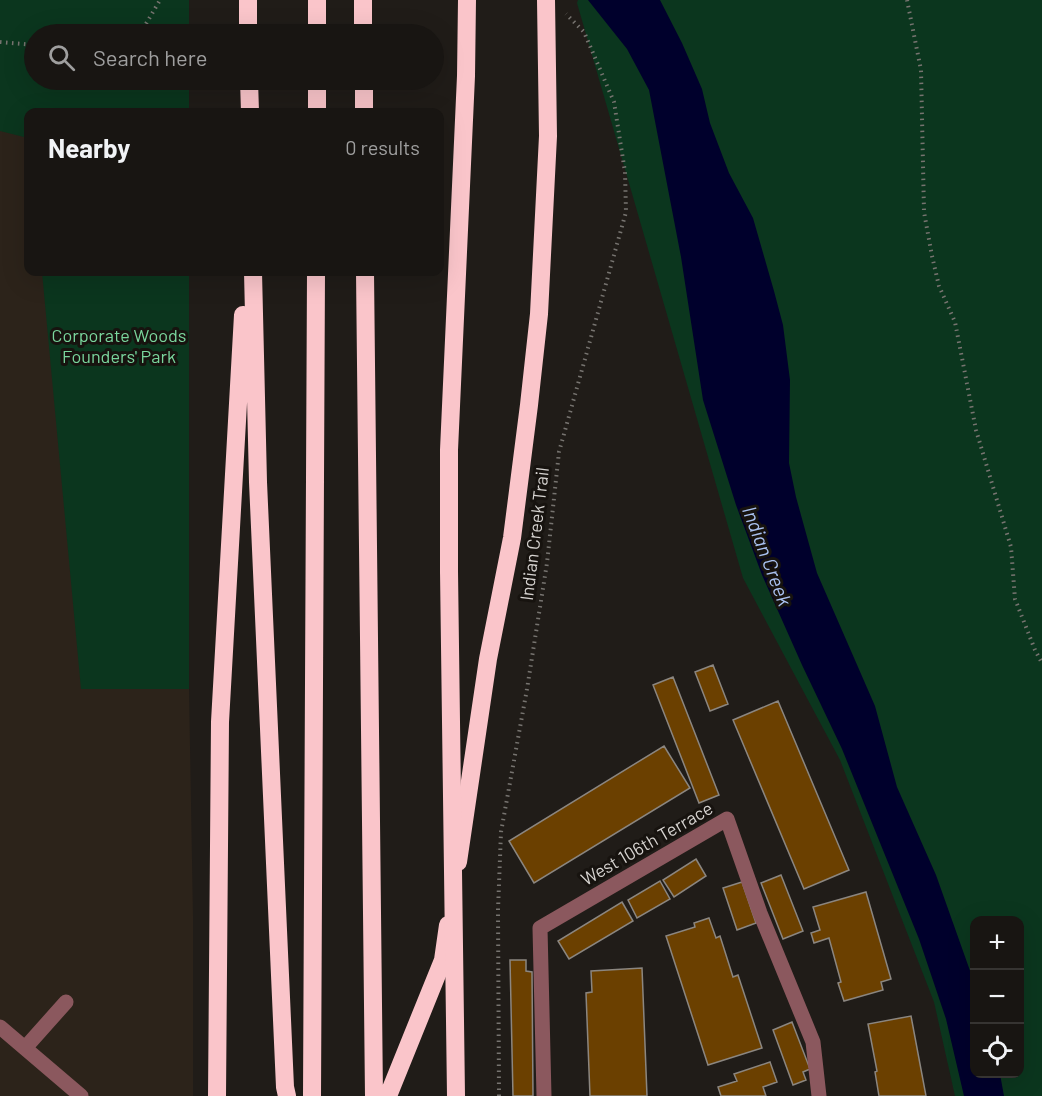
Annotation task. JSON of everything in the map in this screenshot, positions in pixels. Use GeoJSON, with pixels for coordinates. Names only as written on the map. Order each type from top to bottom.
{"type":"FeatureCollection","features":[{"type":"Feature","properties":{"kind":"highway"},"geometry":{"type":"LineString","coordinates":[[456,1096],[449,450],[466,76],[467,0]]}},
{"type":"Feature","properties":{"kind":"highway"},"geometry":{"type":"LineString","coordinates":[[388,1096],[443,960],[488,659],[512,538],[539,314],[554,4]]}},
{"type":"Feature","properties":{"kind":"highway"},"geometry":{"type":"LineString","coordinates":[[363,7],[363,24]]}},
{"type":"Feature","properties":{"kind":"highway"},"geometry":{"type":"LineString","coordinates":[[249,90],[250,108]]}},
{"type":"Feature","properties":{"kind":"highway"},"geometry":{"type":"LineString","coordinates":[[317,90],[317,108]]}},
{"type":"Feature","properties":{"kind":"highway"},"geometry":{"type":"LineString","coordinates":[[364,90],[364,108]]}},
{"type":"Feature","properties":{"kind":"highway"},"geometry":{"type":"LineString","coordinates":[[217,1096],[220,722],[246,276]]}},
{"type":"Feature","properties":{"kind":"highway"},"geometry":{"type":"LineString","coordinates":[[253,276],[258,494],[284,1075],[287,1096]]}},
{"type":"Feature","properties":{"kind":"highway"},"geometry":{"type":"LineString","coordinates":[[312,1096],[316,276]]}},
{"type":"Feature","properties":{"kind":"highway"},"geometry":{"type":"LineString","coordinates":[[365,276],[374,1096]]}},
{"type":"Feature","properties":{"kind":"street","name":"West 106th Terrace"},"geometry":{"type":"LineString","coordinates":[[544,1096],[540,928],[727,819],[760,913],[813,1042],[819,1096]]}},
{"type":"Feature","properties":{"kind":"street"},"geometry":{"type":"LineString","coordinates":[[25,1048],[66,1002]]}},
{"type":"Feature","properties":{"kind":"street"},"geometry":{"type":"LineString","coordinates":[[0,1027],[81,1096]]}},
{"type":"Feature","properties":{"kind":"path"},"geometry":{"type":"LineString","coordinates":[[146,24],[160,0]]}},
{"type":"Feature","properties":{"kind":"path"},"geometry":{"type":"LineString","coordinates":[[907,0],[921,70],[924,212],[932,256],[939,286],[955,322],[976,430],[1011,547],[1015,599],[1042,663]]}},
{"type":"Feature","properties":{"kind":"path","name":"Indian Creek Trail"},"geometry":{"type":"LineString","coordinates":[[499,1096],[498,910],[501,832],[543,586],[559,452],[626,212],[625,172],[614,102],[584,32],[554,4]]}},
{"type":"Feature","properties":{"kind":"path"},"geometry":{"type":"LineString","coordinates":[[0,42],[24,44]]}},
{"type":"Feature","properties":{"kind":"shaded area"},"geometry":{"type":"Polygon","coordinates":[[[0,0],[189,0],[189,24],[24,24],[24,90],[189,90],[189,108],[24,108],[24,276],[189,276],[189,689],[193,1096],[0,1096],[0,0]]]}},
{"type":"Feature","properties":{"kind":"green space"},"geometry":{"type":"Polygon","coordinates":[[[0,0],[189,0],[189,24],[24,24],[24,90],[189,90],[189,108],[24,108],[24,137],[0,131],[0,0]]]}},
{"type":"Feature","properties":{"kind":"green space"},"geometry":{"type":"Polygon","coordinates":[[[578,0],[1042,0],[1042,1096],[955,1096],[934,1002],[840,760],[743,578],[578,0]]]}},
{"type":"Feature","properties":{"kind":"green space","name":"Corporate Woods Founders' Park"},"geometry":{"type":"Polygon","coordinates":[[[42,276],[189,276],[189,689],[81,689],[42,276]]]}},
{"type":"Feature","properties":{"kind":"water","name":"Indian Creek"},"geometry":{"type":"Polygon","coordinates":[[[588,0],[660,0],[702,89],[710,123],[729,173],[753,218],[783,325],[790,380],[789,463],[817,573],[875,706],[897,787],[936,875],[970,971],[970,1078],[1001,1078],[1004,1096],[964,1096],[946,1019],[919,939],[842,749],[762,575],[736,505],[703,400],[681,257],[649,90],[627,49],[588,0]]]}},
{"type":"Feature","properties":{"kind":"building"},"geometry":{"type":"Polygon","coordinates":[[[713,665],[728,704],[710,711],[695,672],[713,665]]]}},
{"type":"Feature","properties":{"kind":"building"},"geometry":{"type":"Polygon","coordinates":[[[673,677],[719,795],[699,803],[653,685],[673,677]]]}},
{"type":"Feature","properties":{"kind":"building"},"geometry":{"type":"Polygon","coordinates":[[[778,701],[849,870],[804,889],[733,720],[778,701]]]}},
{"type":"Feature","properties":{"kind":"building"},"geometry":{"type":"Polygon","coordinates":[[[664,746],[690,788],[534,883],[509,841],[664,746]]]}},
{"type":"Feature","properties":{"kind":"building"},"geometry":{"type":"Polygon","coordinates":[[[696,859],[706,876],[674,897],[663,880],[696,859]]]}},
{"type":"Feature","properties":{"kind":"building"},"geometry":{"type":"Polygon","coordinates":[[[781,875],[803,931],[783,939],[761,883],[781,875]]]}},
{"type":"Feature","properties":{"kind":"building"},"geometry":{"type":"Polygon","coordinates":[[[660,881],[670,899],[637,918],[628,900],[660,881]]]}},
{"type":"Feature","properties":{"kind":"building"},"geometry":{"type":"Polygon","coordinates":[[[742,882],[756,923],[737,930],[723,888],[742,882]]]}},
{"type":"Feature","properties":{"kind":"building"},"geometry":{"type":"Polygon","coordinates":[[[866,892],[891,979],[881,982],[883,990],[844,1001],[829,938],[814,943],[811,933],[820,930],[813,907],[866,892]]]}},
{"type":"Feature","properties":{"kind":"building"},"geometry":{"type":"Polygon","coordinates":[[[622,902],[633,921],[569,959],[558,941],[622,902]]]}},
{"type":"Feature","properties":{"kind":"building"},"geometry":{"type":"Polygon","coordinates":[[[709,918],[716,938],[720,936],[733,977],[738,975],[762,1048],[708,1065],[666,936],[695,927],[694,923],[709,918]]]}},
{"type":"Feature","properties":{"kind":"building"},"geometry":{"type":"Polygon","coordinates":[[[510,960],[526,960],[526,971],[532,972],[533,1096],[513,1096],[510,960]]]}},
{"type":"Feature","properties":{"kind":"building"},"geometry":{"type":"Polygon","coordinates":[[[642,968],[647,1096],[590,1096],[586,993],[592,992],[591,971],[642,968]]]}},
{"type":"Feature","properties":{"kind":"building"},"geometry":{"type":"Polygon","coordinates":[[[911,1016],[926,1096],[879,1096],[868,1024],[911,1016]]]}},
{"type":"Feature","properties":{"kind":"building"},"geometry":{"type":"Polygon","coordinates":[[[792,1022],[810,1069],[803,1072],[806,1080],[793,1085],[773,1030],[792,1022]]]}},
{"type":"Feature","properties":{"kind":"building"},"geometry":{"type":"Polygon","coordinates":[[[770,1062],[777,1082],[763,1087],[766,1096],[721,1096],[718,1087],[737,1081],[734,1074],[770,1062]]]}}]}
